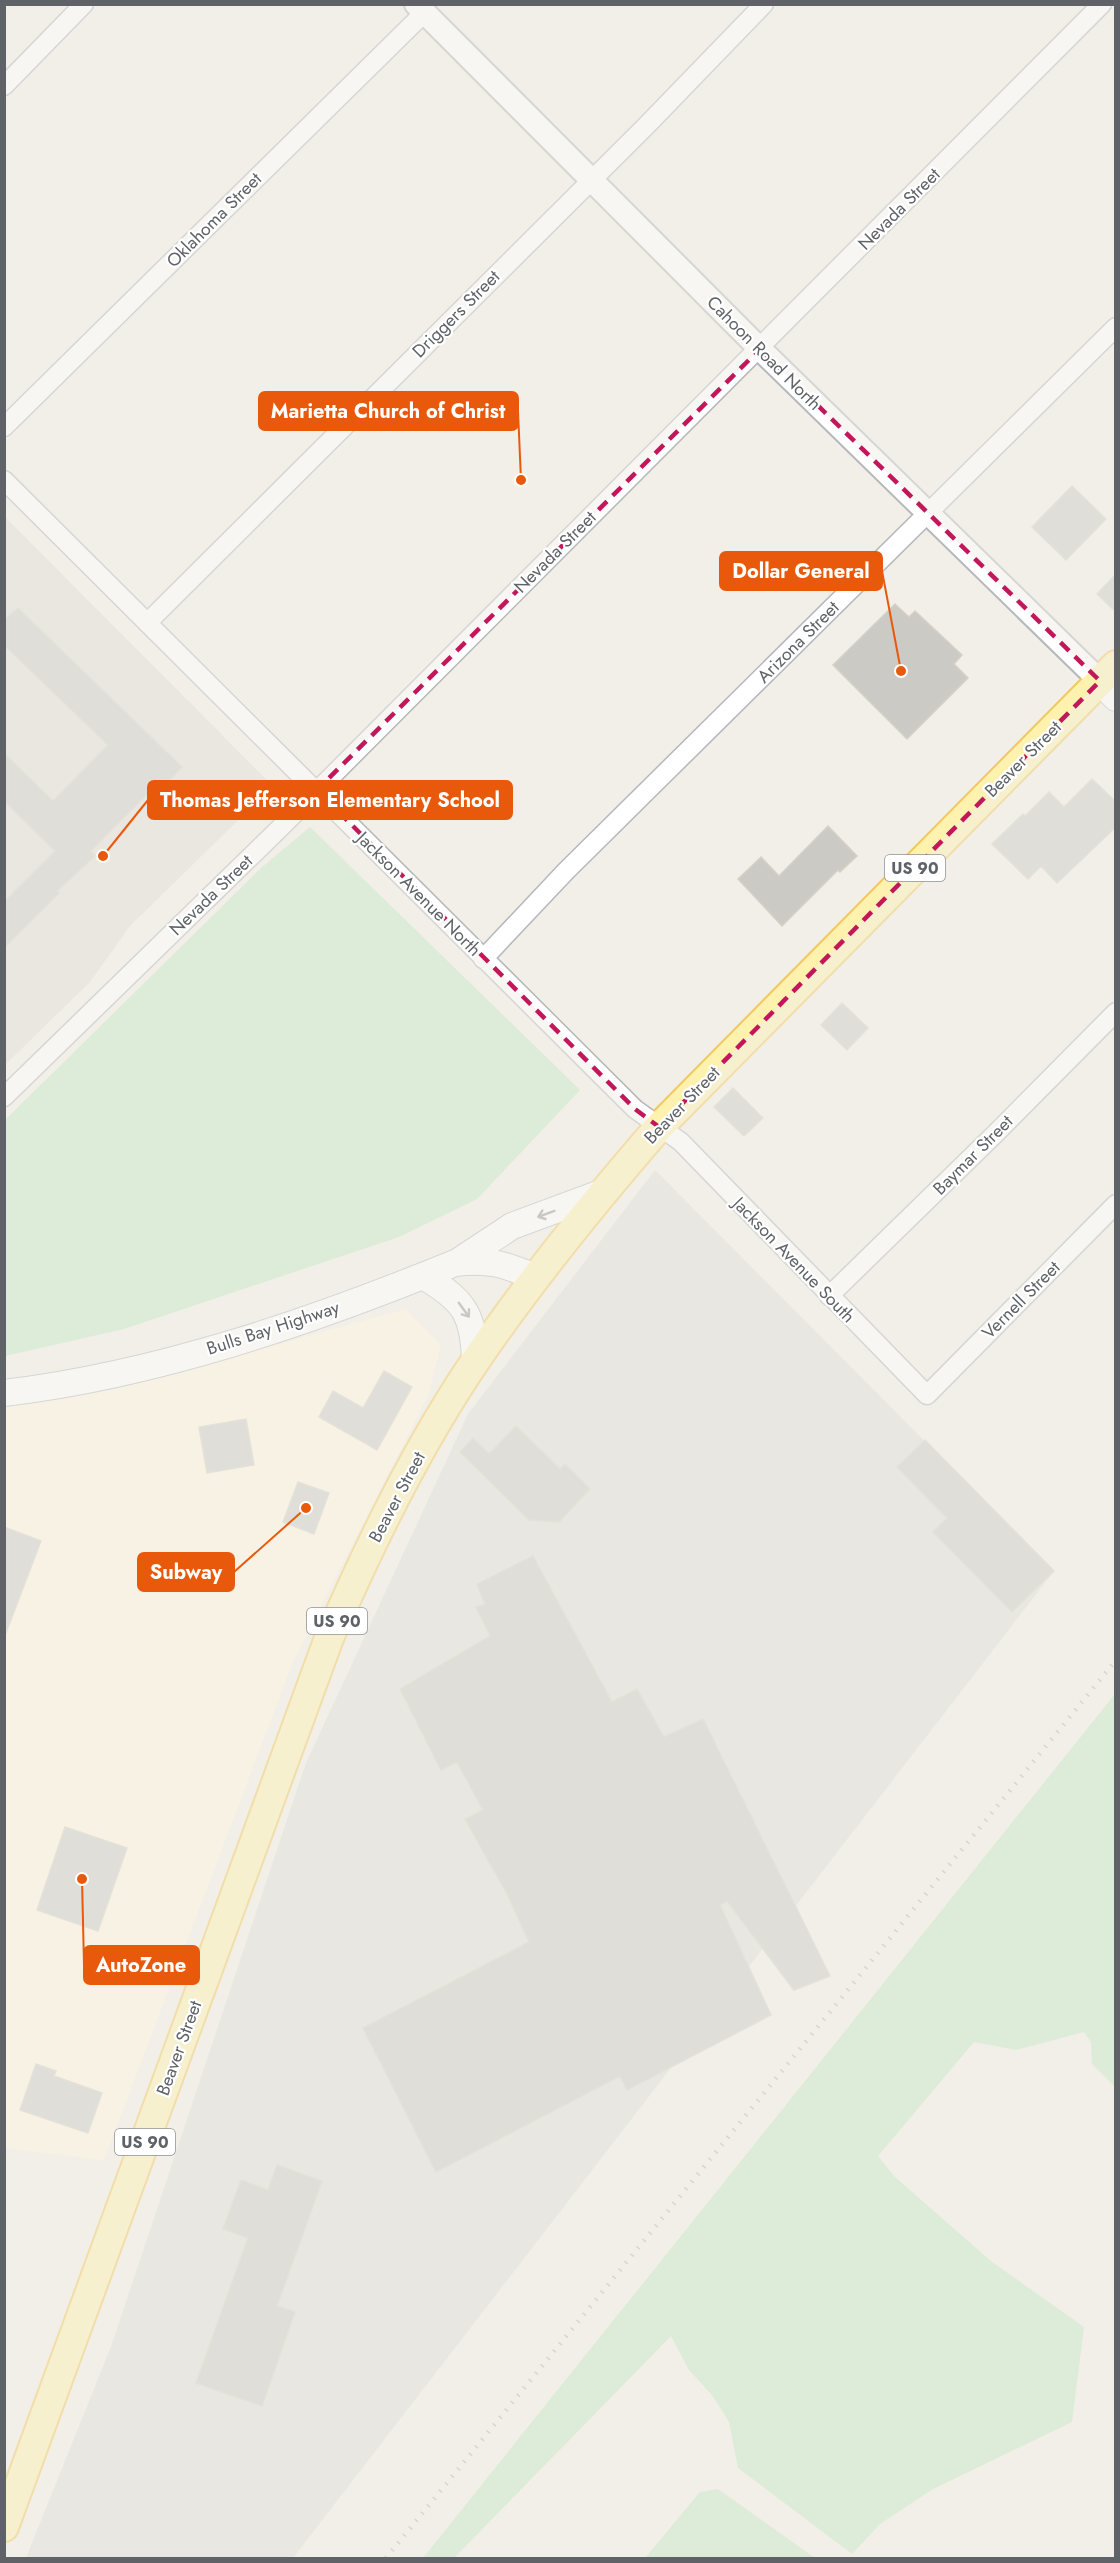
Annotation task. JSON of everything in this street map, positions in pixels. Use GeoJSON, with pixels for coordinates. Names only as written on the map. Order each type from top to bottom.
{"type":"FeatureCollection","features":[{"type":"Feature","properties":{"kind":"main road","name":"Beaver Street"},"geometry":{"type":"LineString","coordinates":[[4,2527],[329,1638],[359,1570],[435,1426],[475,1362],[535,1277],[601,1193],[659,1127],[1110,681]]}},
{"type":"Feature","properties":{"kind":"main road"},"geometry":{"type":"LineString","coordinates":[[455,1263],[512,1226],[601,1193]]}},
{"type":"Feature","properties":{"kind":"main road","name":"Bulls Bay Highway"},"geometry":{"type":"LineString","coordinates":[[4,1393],[43,1389],[175,1359],[268,1332],[455,1263],[476,1260],[499,1262],[535,1277]]}},
{"type":"Feature","properties":{"kind":"main road"},"geometry":{"type":"LineString","coordinates":[[423,1276],[445,1289],[470,1317],[475,1341],[475,1362]]}},
{"type":"Feature","properties":{"kind":"street"},"geometry":{"type":"LineString","coordinates":[[4,86],[84,4]]}},
{"type":"Feature","properties":{"kind":"street","name":"Driggers Street"},"geometry":{"type":"LineString","coordinates":[[147,623],[764,4]]}},
{"type":"Feature","properties":{"kind":"street","name":"Nevada Street"},"geometry":{"type":"LineString","coordinates":[[4,1096],[760,349],[1102,4]]}},
{"type":"Feature","properties":{"kind":"street","name":"Cahoon Road North"},"geometry":{"type":"LineString","coordinates":[[420,9],[927,514],[1110,681]]}},
{"type":"Feature","properties":{"kind":"street","name":"Oklahoma Street"},"geometry":{"type":"LineString","coordinates":[[4,427],[420,9]]}},
{"type":"Feature","properties":{"kind":"street","name":"Arizona Street"},"geometry":{"type":"LineString","coordinates":[[483,959],[566,872],[1116,327]]}},
{"type":"Feature","properties":{"kind":"street","name":"Jackson Avenue North"},"geometry":{"type":"LineString","coordinates":[[4,480],[483,959],[635,1109],[659,1127]]}},
{"type":"Feature","properties":{"kind":"street","name":"Baymar Street"},"geometry":{"type":"LineString","coordinates":[[829,1296],[1116,1012]]}},
{"type":"Feature","properties":{"kind":"street","name":"Jackson Avenue South"},"geometry":{"type":"LineString","coordinates":[[659,1127],[681,1142],[927,1395]]}},
{"type":"Feature","properties":{"kind":"street","name":"Vernell Street"},"geometry":{"type":"LineString","coordinates":[[927,1395],[1116,1204]]}},
{"type":"Feature","properties":{"kind":"highlighted area"},"geometry":{"type":"Polygon","coordinates":[[[760,349],[1100,681],[659,1127],[635,1109],[317,790],[760,349]]]}},
{"type":"Feature","properties":{"kind":"shaded area"},"geometry":{"type":"Polygon","coordinates":[[[5,517],[273,786],[130,926],[90,982],[5,1065],[5,517]]]}},
{"type":"Feature","properties":{"kind":"shaded area"},"geometry":{"type":"Polygon","coordinates":[[[655,1170],[1054,1571],[293,2558],[26,2558],[112,2344],[306,1763],[468,1414],[655,1170]]]}},
{"type":"Feature","properties":{"kind":"shaded area"},"geometry":{"type":"Polygon","coordinates":[[[406,1309],[441,1346],[428,1396],[294,1659],[104,2160],[5,2148],[4,1405],[113,1390],[406,1309]]]}},
{"type":"Feature","properties":{"kind":"green space"},"geometry":{"type":"Polygon","coordinates":[[[310,827],[580,1090],[477,1199],[399,1237],[124,1329],[5,1356],[5,1120],[261,868],[310,827]]]}},
{"type":"Feature","properties":{"kind":"green space"},"geometry":{"type":"Polygon","coordinates":[[[1115,1694],[1115,2087],[1092,2064],[1091,2042],[1084,2032],[1016,2050],[974,2042],[878,2156],[895,2177],[992,2262],[1084,2327],[1072,2422],[933,2489],[880,2524],[852,2554],[738,2468],[729,2422],[712,2395],[689,2370],[671,2336],[454,2558],[423,2558],[1115,1694]]]}},
{"type":"Feature","properties":{"kind":"green space"},"geometry":{"type":"Polygon","coordinates":[[[718,2489],[815,2558],[645,2558],[700,2492],[718,2489]]]}},
{"type":"Feature","properties":{"kind":"building"},"geometry":{"type":"Polygon","coordinates":[[[1072,486],[1106,519],[1066,560],[1032,527],[1072,486]]]}},
{"type":"Feature","properties":{"kind":"building"},"geometry":{"type":"Polygon","coordinates":[[[1116,574],[1116,612],[1097,594],[1116,574]]]}},
{"type":"Feature","properties":{"kind":"building"},"geometry":{"type":"Polygon","coordinates":[[[895,604],[909,617],[915,611],[962,655],[954,664],[968,678],[907,739],[833,665],[895,604]]]}},
{"type":"Feature","properties":{"kind":"building"},"geometry":{"type":"Polygon","coordinates":[[[18,608],[182,767],[163,787],[158,783],[91,851],[95,856],[57,891],[59,893],[4,948],[4,902],[55,851],[4,801],[4,753],[53,801],[108,745],[4,645],[4,620],[18,608]]]}},
{"type":"Feature","properties":{"kind":"building"},"geometry":{"type":"Polygon","coordinates":[[[1092,779],[1116,802],[1116,827],[1057,883],[1041,866],[1028,879],[992,844],[1049,792],[1064,807],[1092,779]]]}},
{"type":"Feature","properties":{"kind":"building"},"geometry":{"type":"Polygon","coordinates":[[[828,826],[857,856],[840,872],[838,870],[782,926],[738,879],[761,857],[779,876],[828,826]]]}},
{"type":"Feature","properties":{"kind":"building"},"geometry":{"type":"Polygon","coordinates":[[[842,1003],[868,1028],[847,1050],[821,1025],[842,1003]]]}},
{"type":"Feature","properties":{"kind":"building"},"geometry":{"type":"Polygon","coordinates":[[[733,1088],[763,1118],[744,1136],[714,1107],[733,1088]]]}},
{"type":"Feature","properties":{"kind":"building"},"geometry":{"type":"Polygon","coordinates":[[[384,1371],[412,1387],[377,1450],[319,1417],[333,1391],[363,1408],[384,1371]]]}},
{"type":"Feature","properties":{"kind":"building"},"geometry":{"type":"Polygon","coordinates":[[[246,1419],[254,1465],[207,1473],[199,1427],[246,1419]]]}},
{"type":"Feature","properties":{"kind":"building"},"geometry":{"type":"Polygon","coordinates":[[[516,1426],[560,1469],[565,1464],[590,1489],[559,1522],[529,1520],[460,1452],[473,1438],[489,1454],[516,1426]]]}},
{"type":"Feature","properties":{"kind":"building"},"geometry":{"type":"Polygon","coordinates":[[[925,1440],[1054,1571],[1012,1612],[933,1532],[947,1518],[897,1467],[925,1440]]]}},
{"type":"Feature","properties":{"kind":"building"},"geometry":{"type":"Polygon","coordinates":[[[298,1482],[329,1493],[314,1534],[283,1522],[298,1482]]]}},
{"type":"Feature","properties":{"kind":"building"},"geometry":{"type":"Polygon","coordinates":[[[4,1527],[41,1541],[6,1633],[4,1632],[4,1527]]]}},
{"type":"Feature","properties":{"kind":"building"},"geometry":{"type":"Polygon","coordinates":[[[533,1556],[612,1702],[637,1689],[664,1737],[703,1719],[830,1976],[794,1990],[727,1901],[720,1905],[771,2015],[627,2090],[620,2076],[436,2172],[363,2028],[529,1942],[507,1894],[465,1819],[483,1810],[457,1762],[441,1770],[400,1689],[490,1636],[476,1607],[485,1604],[477,1584],[533,1556]]]}},
{"type":"Feature","properties":{"kind":"building"},"geometry":{"type":"Polygon","coordinates":[[[65,1827],[127,1848],[98,1931],[37,1910],[65,1827]]]}},
{"type":"Feature","properties":{"kind":"building"},"geometry":{"type":"Polygon","coordinates":[[[36,2064],[56,2071],[54,2076],[102,2093],[88,2133],[20,2110],[36,2064]]]}},
{"type":"Feature","properties":{"kind":"building"},"geometry":{"type":"Polygon","coordinates":[[[277,2165],[322,2181],[277,2306],[295,2312],[262,2406],[196,2383],[248,2238],[223,2229],[241,2180],[268,2190],[277,2165]]]}},
{"type":"Feature","properties":{"kind":"railway"},"geometry":{"type":"LineString","coordinates":[[386,2558],[1116,1660]]}},
{"type":"Feature","properties":{"kind":"place","name":"Marietta Church of Christ"},"geometry":{"type":"Point","coordinates":[521,480]}},
{"type":"Feature","properties":{"kind":"place","name":"Dollar General"},"geometry":{"type":"Point","coordinates":[901,671]}},
{"type":"Feature","properties":{"kind":"place","name":"Thomas Jefferson Elementary School"},"geometry":{"type":"Point","coordinates":[103,856]}},
{"type":"Feature","properties":{"kind":"place","name":"Subway"},"geometry":{"type":"Point","coordinates":[306,1508]}},
{"type":"Feature","properties":{"kind":"place","name":"AutoZone"},"geometry":{"type":"Point","coordinates":[82,1879]}}]}
